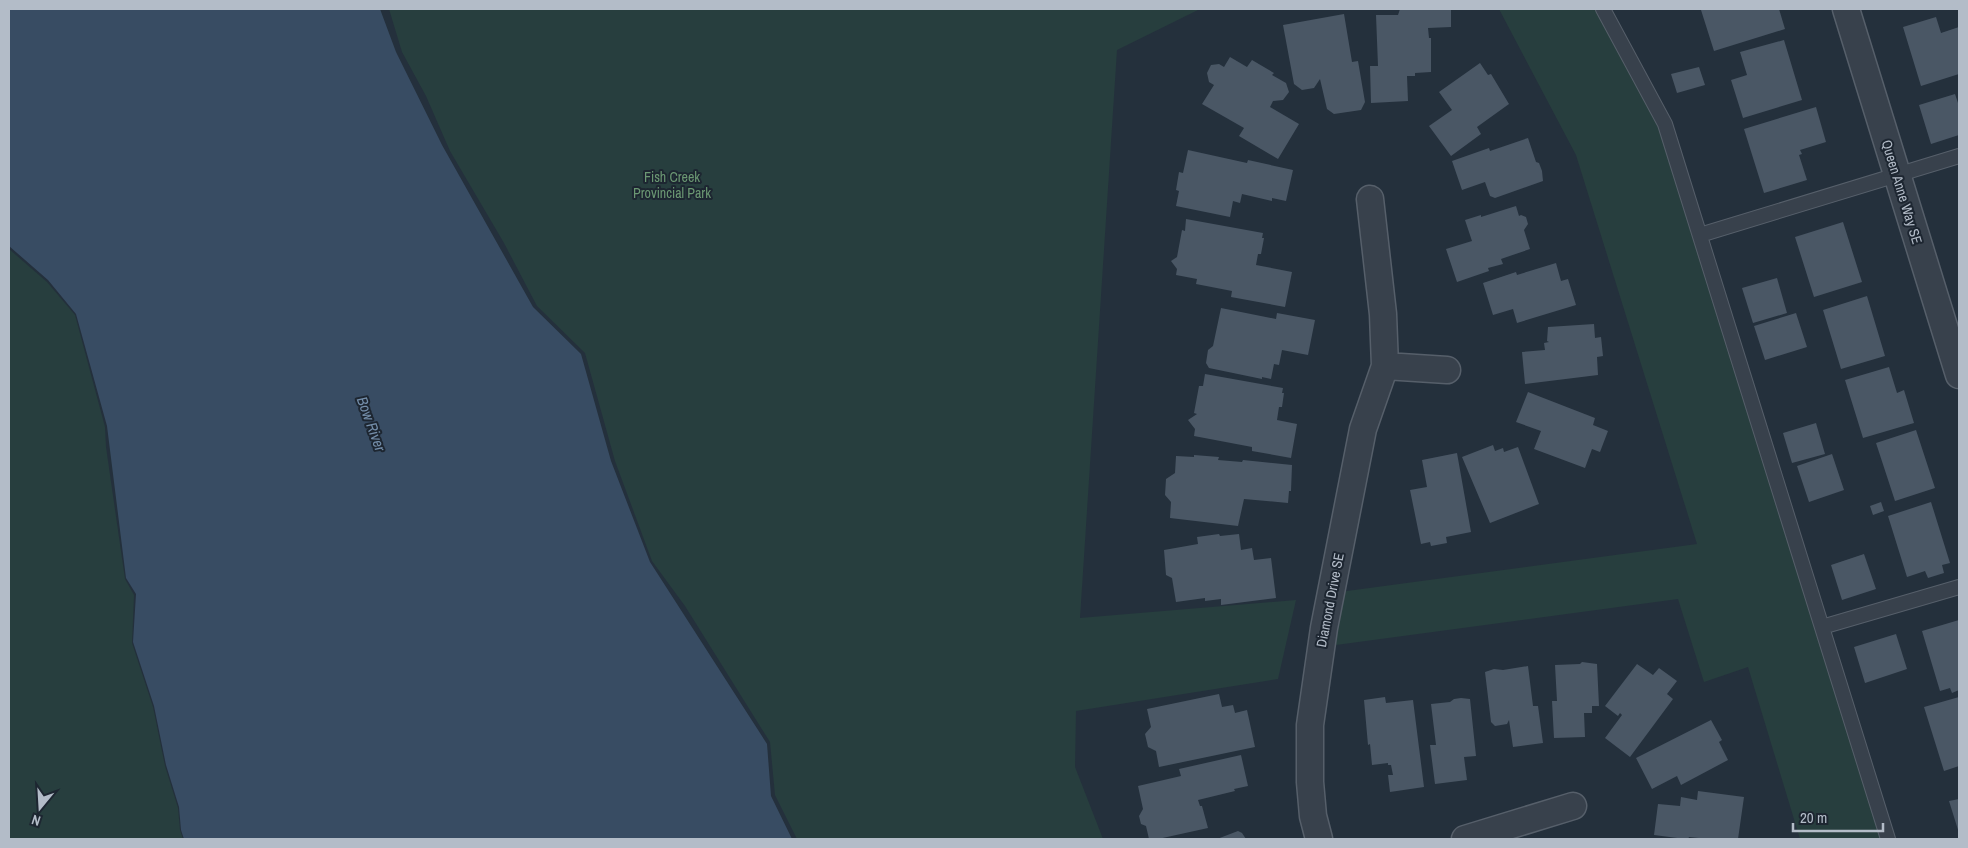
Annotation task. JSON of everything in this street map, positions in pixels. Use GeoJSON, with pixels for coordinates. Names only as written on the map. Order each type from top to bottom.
{"type":"FeatureCollection","features":[{"type":"Feature","properties":{"kind":"street","name":"Queen Anne Way SE"},"geometry":{"type":"LineString","coordinates":[[1846,9],[1896,176],[1959,374]]}},
{"type":"Feature","properties":{"kind":"street","name":"Diamond Drive SE"},"geometry":{"type":"LineString","coordinates":[[1319,839],[1313,816],[1310,782],[1310,725],[1324,628],[1363,429],[1385,366],[1383,314],[1370,199]]}},
{"type":"Feature","properties":{"kind":"street"},"geometry":{"type":"LineString","coordinates":[[1385,366],[1447,370]]}},
{"type":"Feature","properties":{"kind":"street"},"geometry":{"type":"LineString","coordinates":[[1465,839],[1573,806]]}},
{"type":"Feature","properties":{"kind":"lane"},"geometry":{"type":"LineString","coordinates":[[1603,9],[1665,124],[1888,839]]}},
{"type":"Feature","properties":{"kind":"lane"},"geometry":{"type":"LineString","coordinates":[[1700,235],[1959,156]]}},
{"type":"Feature","properties":{"kind":"lane"},"geometry":{"type":"LineString","coordinates":[[1822,627],[1959,587]]}},
{"type":"Feature","properties":{"kind":"green space","name":"Fish Creek Provincial Park"},"geometry":{"type":"Polygon","coordinates":[[[389,9],[1200,9],[1117,50],[1080,618],[1296,600],[1278,679],[1076,711],[1075,767],[1103,839],[797,839],[775,795],[770,742],[685,606],[652,561],[615,461],[585,353],[537,306],[504,243],[450,151],[426,96],[402,52],[389,9]]]}},
{"type":"Feature","properties":{"kind":"green space"},"geometry":{"type":"Polygon","coordinates":[[[1499,9],[1603,9],[1665,124],[1888,839],[1800,839],[1748,667],[1704,682],[1678,599],[1321,647],[1332,593],[1697,544],[1576,155],[1499,9]]]}},
{"type":"Feature","properties":{"kind":"green space"},"geometry":{"type":"Polygon","coordinates":[[[9,249],[47,282],[75,315],[105,427],[106,447],[125,579],[134,595],[132,643],[153,707],[165,766],[178,808],[180,830],[183,839],[9,839],[9,249]]]}},
{"type":"Feature","properties":{"kind":"water","name":"Bow River"},"geometry":{"type":"Polygon","coordinates":[[[9,9],[380,9],[396,52],[442,145],[533,307],[581,354],[611,461],[650,562],[767,744],[771,796],[792,839],[184,839],[181,830],[179,807],[166,765],[154,706],[133,642],[136,594],[126,578],[107,426],[76,314],[48,280],[9,246],[9,9]]]}},
{"type":"Feature","properties":{"kind":"building"},"geometry":{"type":"Polygon","coordinates":[[[1400,9],[1451,9],[1451,27],[1428,28],[1429,38],[1431,38],[1431,72],[1415,73],[1415,76],[1407,76],[1408,101],[1371,103],[1370,66],[1378,66],[1376,15],[1398,15],[1400,9]]]}},
{"type":"Feature","properties":{"kind":"building"},"geometry":{"type":"Polygon","coordinates":[[[1779,9],[1785,29],[1714,51],[1701,10],[1779,9]]]}},
{"type":"Feature","properties":{"kind":"building"},"geometry":{"type":"Polygon","coordinates":[[[1344,14],[1352,62],[1358,61],[1365,102],[1361,110],[1334,114],[1327,109],[1320,79],[1314,88],[1302,90],[1294,84],[1283,25],[1344,14]]]}},
{"type":"Feature","properties":{"kind":"building"},"geometry":{"type":"Polygon","coordinates":[[[1936,17],[1941,33],[1959,27],[1959,74],[1921,86],[1903,27],[1936,17]]]}},
{"type":"Feature","properties":{"kind":"building"},"geometry":{"type":"Polygon","coordinates":[[[1784,40],[1802,100],[1743,118],[1731,80],[1747,75],[1740,52],[1784,40]]]}},
{"type":"Feature","properties":{"kind":"building"},"geometry":{"type":"Polygon","coordinates":[[[1230,57],[1247,67],[1252,60],[1274,73],[1272,75],[1286,83],[1289,92],[1283,100],[1273,101],[1270,107],[1299,124],[1278,159],[1239,136],[1244,128],[1202,104],[1214,85],[1209,82],[1207,73],[1211,65],[1219,64],[1224,67],[1230,57]]]}},
{"type":"Feature","properties":{"kind":"building"},"geometry":{"type":"Polygon","coordinates":[[[1480,63],[1488,75],[1491,74],[1509,104],[1477,127],[1481,134],[1451,156],[1429,126],[1452,110],[1439,92],[1480,63]]]}},
{"type":"Feature","properties":{"kind":"building"},"geometry":{"type":"Polygon","coordinates":[[[1699,67],[1705,85],[1677,93],[1671,74],[1699,67]]]}},
{"type":"Feature","properties":{"kind":"building"},"geometry":{"type":"Polygon","coordinates":[[[1955,94],[1959,106],[1959,135],[1931,144],[1919,105],[1955,94]]]}},
{"type":"Feature","properties":{"kind":"building"},"geometry":{"type":"Polygon","coordinates":[[[1816,107],[1826,142],[1800,150],[1802,154],[1799,155],[1807,180],[1764,193],[1744,129],[1816,107]]]}},
{"type":"Feature","properties":{"kind":"building"},"geometry":{"type":"Polygon","coordinates":[[[1528,138],[1536,162],[1539,163],[1542,171],[1543,181],[1495,198],[1490,196],[1485,182],[1462,190],[1452,161],[1489,148],[1490,151],[1528,138]]]}},
{"type":"Feature","properties":{"kind":"building"},"geometry":{"type":"Polygon","coordinates":[[[1188,150],[1247,163],[1248,160],[1293,170],[1286,201],[1272,198],[1272,201],[1242,194],[1240,203],[1233,201],[1230,217],[1176,206],[1179,191],[1176,190],[1179,172],[1183,173],[1188,150]]]}},
{"type":"Feature","properties":{"kind":"building"},"geometry":{"type":"Polygon","coordinates":[[[1516,206],[1519,216],[1526,217],[1528,224],[1524,230],[1530,249],[1501,259],[1503,264],[1488,268],[1489,271],[1457,282],[1446,249],[1472,241],[1465,220],[1516,206]]]}},
{"type":"Feature","properties":{"kind":"building"},"geometry":{"type":"Polygon","coordinates":[[[1186,219],[1263,233],[1261,254],[1258,254],[1256,265],[1292,272],[1285,307],[1231,297],[1232,291],[1196,284],[1197,279],[1176,275],[1177,269],[1171,261],[1177,257],[1182,230],[1185,231],[1186,219]]]}},
{"type":"Feature","properties":{"kind":"building"},"geometry":{"type":"Polygon","coordinates":[[[1843,222],[1862,282],[1814,297],[1795,237],[1843,222]]]}},
{"type":"Feature","properties":{"kind":"building"},"geometry":{"type":"Polygon","coordinates":[[[1556,263],[1561,281],[1568,279],[1576,305],[1517,323],[1513,309],[1493,315],[1483,283],[1516,272],[1517,275],[1556,263]]]}},
{"type":"Feature","properties":{"kind":"building"},"geometry":{"type":"Polygon","coordinates":[[[1777,278],[1787,313],[1753,323],[1742,288],[1777,278]]]}},
{"type":"Feature","properties":{"kind":"building"},"geometry":{"type":"Polygon","coordinates":[[[1867,296],[1885,356],[1841,369],[1823,310],[1867,296]]]}},
{"type":"Feature","properties":{"kind":"building"},"geometry":{"type":"Polygon","coordinates":[[[1221,308],[1276,319],[1277,313],[1315,320],[1308,355],[1282,350],[1279,365],[1274,364],[1271,379],[1262,377],[1262,379],[1209,368],[1206,363],[1208,350],[1213,346],[1221,308]]]}},
{"type":"Feature","properties":{"kind":"building"},"geometry":{"type":"Polygon","coordinates":[[[1796,313],[1807,347],[1765,360],[1754,326],[1796,313]]]}},
{"type":"Feature","properties":{"kind":"building"},"geometry":{"type":"Polygon","coordinates":[[[1594,324],[1595,338],[1601,337],[1603,356],[1597,357],[1598,375],[1525,384],[1522,352],[1545,350],[1544,343],[1549,342],[1547,341],[1548,327],[1594,324]]]}},
{"type":"Feature","properties":{"kind":"building"},"geometry":{"type":"Polygon","coordinates":[[[1889,367],[1897,393],[1904,390],[1914,423],[1863,438],[1845,380],[1889,367]]]}},
{"type":"Feature","properties":{"kind":"building"},"geometry":{"type":"Polygon","coordinates":[[[1205,374],[1283,388],[1282,407],[1279,407],[1277,420],[1297,424],[1291,458],[1252,451],[1252,447],[1194,436],[1195,429],[1188,420],[1197,414],[1194,413],[1199,386],[1203,386],[1205,374]]]}},
{"type":"Feature","properties":{"kind":"building"},"geometry":{"type":"Polygon","coordinates":[[[1528,392],[1595,418],[1593,425],[1608,431],[1600,452],[1592,449],[1585,468],[1534,449],[1541,431],[1516,422],[1528,392]]]}},
{"type":"Feature","properties":{"kind":"building"},"geometry":{"type":"Polygon","coordinates":[[[1816,423],[1825,454],[1792,463],[1783,433],[1816,423]]]}},
{"type":"Feature","properties":{"kind":"building"},"geometry":{"type":"Polygon","coordinates":[[[1916,430],[1935,488],[1895,501],[1876,443],[1916,430]]]}},
{"type":"Feature","properties":{"kind":"building"},"geometry":{"type":"Polygon","coordinates":[[[1493,445],[1495,451],[1503,448],[1504,452],[1518,447],[1539,504],[1490,523],[1462,457],[1493,445]]]}},
{"type":"Feature","properties":{"kind":"building"},"geometry":{"type":"Polygon","coordinates":[[[1457,453],[1471,532],[1446,537],[1447,543],[1431,546],[1430,542],[1421,544],[1410,490],[1427,487],[1422,460],[1457,453]]]}},
{"type":"Feature","properties":{"kind":"building"},"geometry":{"type":"Polygon","coordinates":[[[1832,454],[1844,490],[1809,502],[1797,466],[1832,454]]]}},
{"type":"Feature","properties":{"kind":"building"},"geometry":{"type":"Polygon","coordinates":[[[1194,455],[1219,457],[1218,460],[1242,462],[1243,460],[1292,465],[1291,491],[1289,491],[1288,503],[1244,499],[1238,526],[1170,518],[1171,502],[1165,495],[1166,479],[1175,473],[1176,456],[1194,457],[1194,455]]]}},
{"type":"Feature","properties":{"kind":"building"},"geometry":{"type":"Polygon","coordinates":[[[1881,502],[1884,511],[1873,515],[1870,506],[1881,502]]]}},
{"type":"Feature","properties":{"kind":"building"},"geometry":{"type":"Polygon","coordinates":[[[1931,502],[1950,563],[1942,565],[1944,573],[1928,578],[1925,571],[1907,577],[1888,516],[1931,502]]]}},
{"type":"Feature","properties":{"kind":"building"},"geometry":{"type":"Polygon","coordinates":[[[1219,534],[1220,536],[1239,534],[1241,550],[1252,548],[1254,560],[1271,558],[1276,598],[1221,605],[1221,599],[1205,601],[1205,598],[1176,602],[1172,578],[1166,575],[1164,550],[1198,544],[1197,537],[1219,534]]]}},
{"type":"Feature","properties":{"kind":"building"},"geometry":{"type":"Polygon","coordinates":[[[1864,554],[1876,589],[1842,600],[1831,565],[1864,554]]]}},
{"type":"Feature","properties":{"kind":"building"},"geometry":{"type":"Polygon","coordinates":[[[1959,620],[1959,690],[1952,693],[1950,688],[1940,691],[1922,631],[1959,620]]]}},
{"type":"Feature","properties":{"kind":"building"},"geometry":{"type":"Polygon","coordinates":[[[1896,634],[1907,669],[1865,683],[1854,647],[1896,634]]]}},
{"type":"Feature","properties":{"kind":"building"},"geometry":{"type":"Polygon","coordinates":[[[1582,662],[1597,664],[1599,706],[1592,706],[1592,713],[1584,713],[1585,737],[1554,738],[1552,701],[1557,701],[1555,665],[1580,664],[1582,662]]]}},
{"type":"Feature","properties":{"kind":"building"},"geometry":{"type":"Polygon","coordinates":[[[1637,664],[1653,675],[1659,668],[1677,681],[1667,694],[1673,699],[1630,757],[1605,738],[1622,715],[1620,713],[1618,716],[1605,706],[1637,664]]]}},
{"type":"Feature","properties":{"kind":"building"},"geometry":{"type":"Polygon","coordinates":[[[1528,666],[1533,706],[1538,706],[1543,743],[1513,747],[1509,720],[1507,724],[1495,726],[1491,722],[1485,672],[1494,669],[1503,670],[1528,666]]]}},
{"type":"Feature","properties":{"kind":"building"},"geometry":{"type":"Polygon","coordinates":[[[1219,694],[1222,707],[1233,705],[1235,713],[1247,710],[1255,747],[1159,767],[1156,751],[1148,747],[1145,734],[1151,727],[1147,709],[1219,694]]]}},
{"type":"Feature","properties":{"kind":"building"},"geometry":{"type":"Polygon","coordinates":[[[1385,697],[1386,703],[1413,700],[1424,787],[1390,792],[1388,775],[1393,775],[1391,765],[1388,765],[1388,763],[1372,765],[1370,744],[1368,745],[1364,700],[1385,697]]]}},
{"type":"Feature","properties":{"kind":"building"},"geometry":{"type":"Polygon","coordinates":[[[1959,697],[1959,766],[1944,771],[1924,707],[1959,697]]]}},
{"type":"Feature","properties":{"kind":"building"},"geometry":{"type":"Polygon","coordinates":[[[1461,698],[1470,699],[1476,756],[1464,757],[1467,780],[1435,784],[1430,745],[1436,745],[1431,704],[1450,702],[1461,698]]]}},
{"type":"Feature","properties":{"kind":"building"},"geometry":{"type":"Polygon","coordinates":[[[1711,720],[1722,740],[1719,742],[1728,760],[1681,785],[1677,776],[1652,789],[1636,758],[1711,720]]]}},
{"type":"Feature","properties":{"kind":"building"},"geometry":{"type":"Polygon","coordinates":[[[1241,755],[1248,786],[1198,800],[1200,806],[1202,806],[1208,828],[1158,839],[1149,839],[1146,826],[1141,824],[1139,816],[1143,809],[1138,786],[1181,776],[1179,769],[1241,755]]]}},
{"type":"Feature","properties":{"kind":"building"},"geometry":{"type":"Polygon","coordinates":[[[1698,791],[1744,797],[1738,839],[1689,837],[1685,839],[1654,835],[1658,804],[1680,806],[1681,797],[1697,800],[1698,791]]]}},
{"type":"Feature","properties":{"kind":"building"},"geometry":{"type":"Polygon","coordinates":[[[1959,799],[1959,833],[1949,801],[1959,799]]]}},
{"type":"Feature","properties":{"kind":"building"},"geometry":{"type":"Polygon","coordinates":[[[1238,831],[1246,839],[1217,839],[1238,831]]]}}]}
